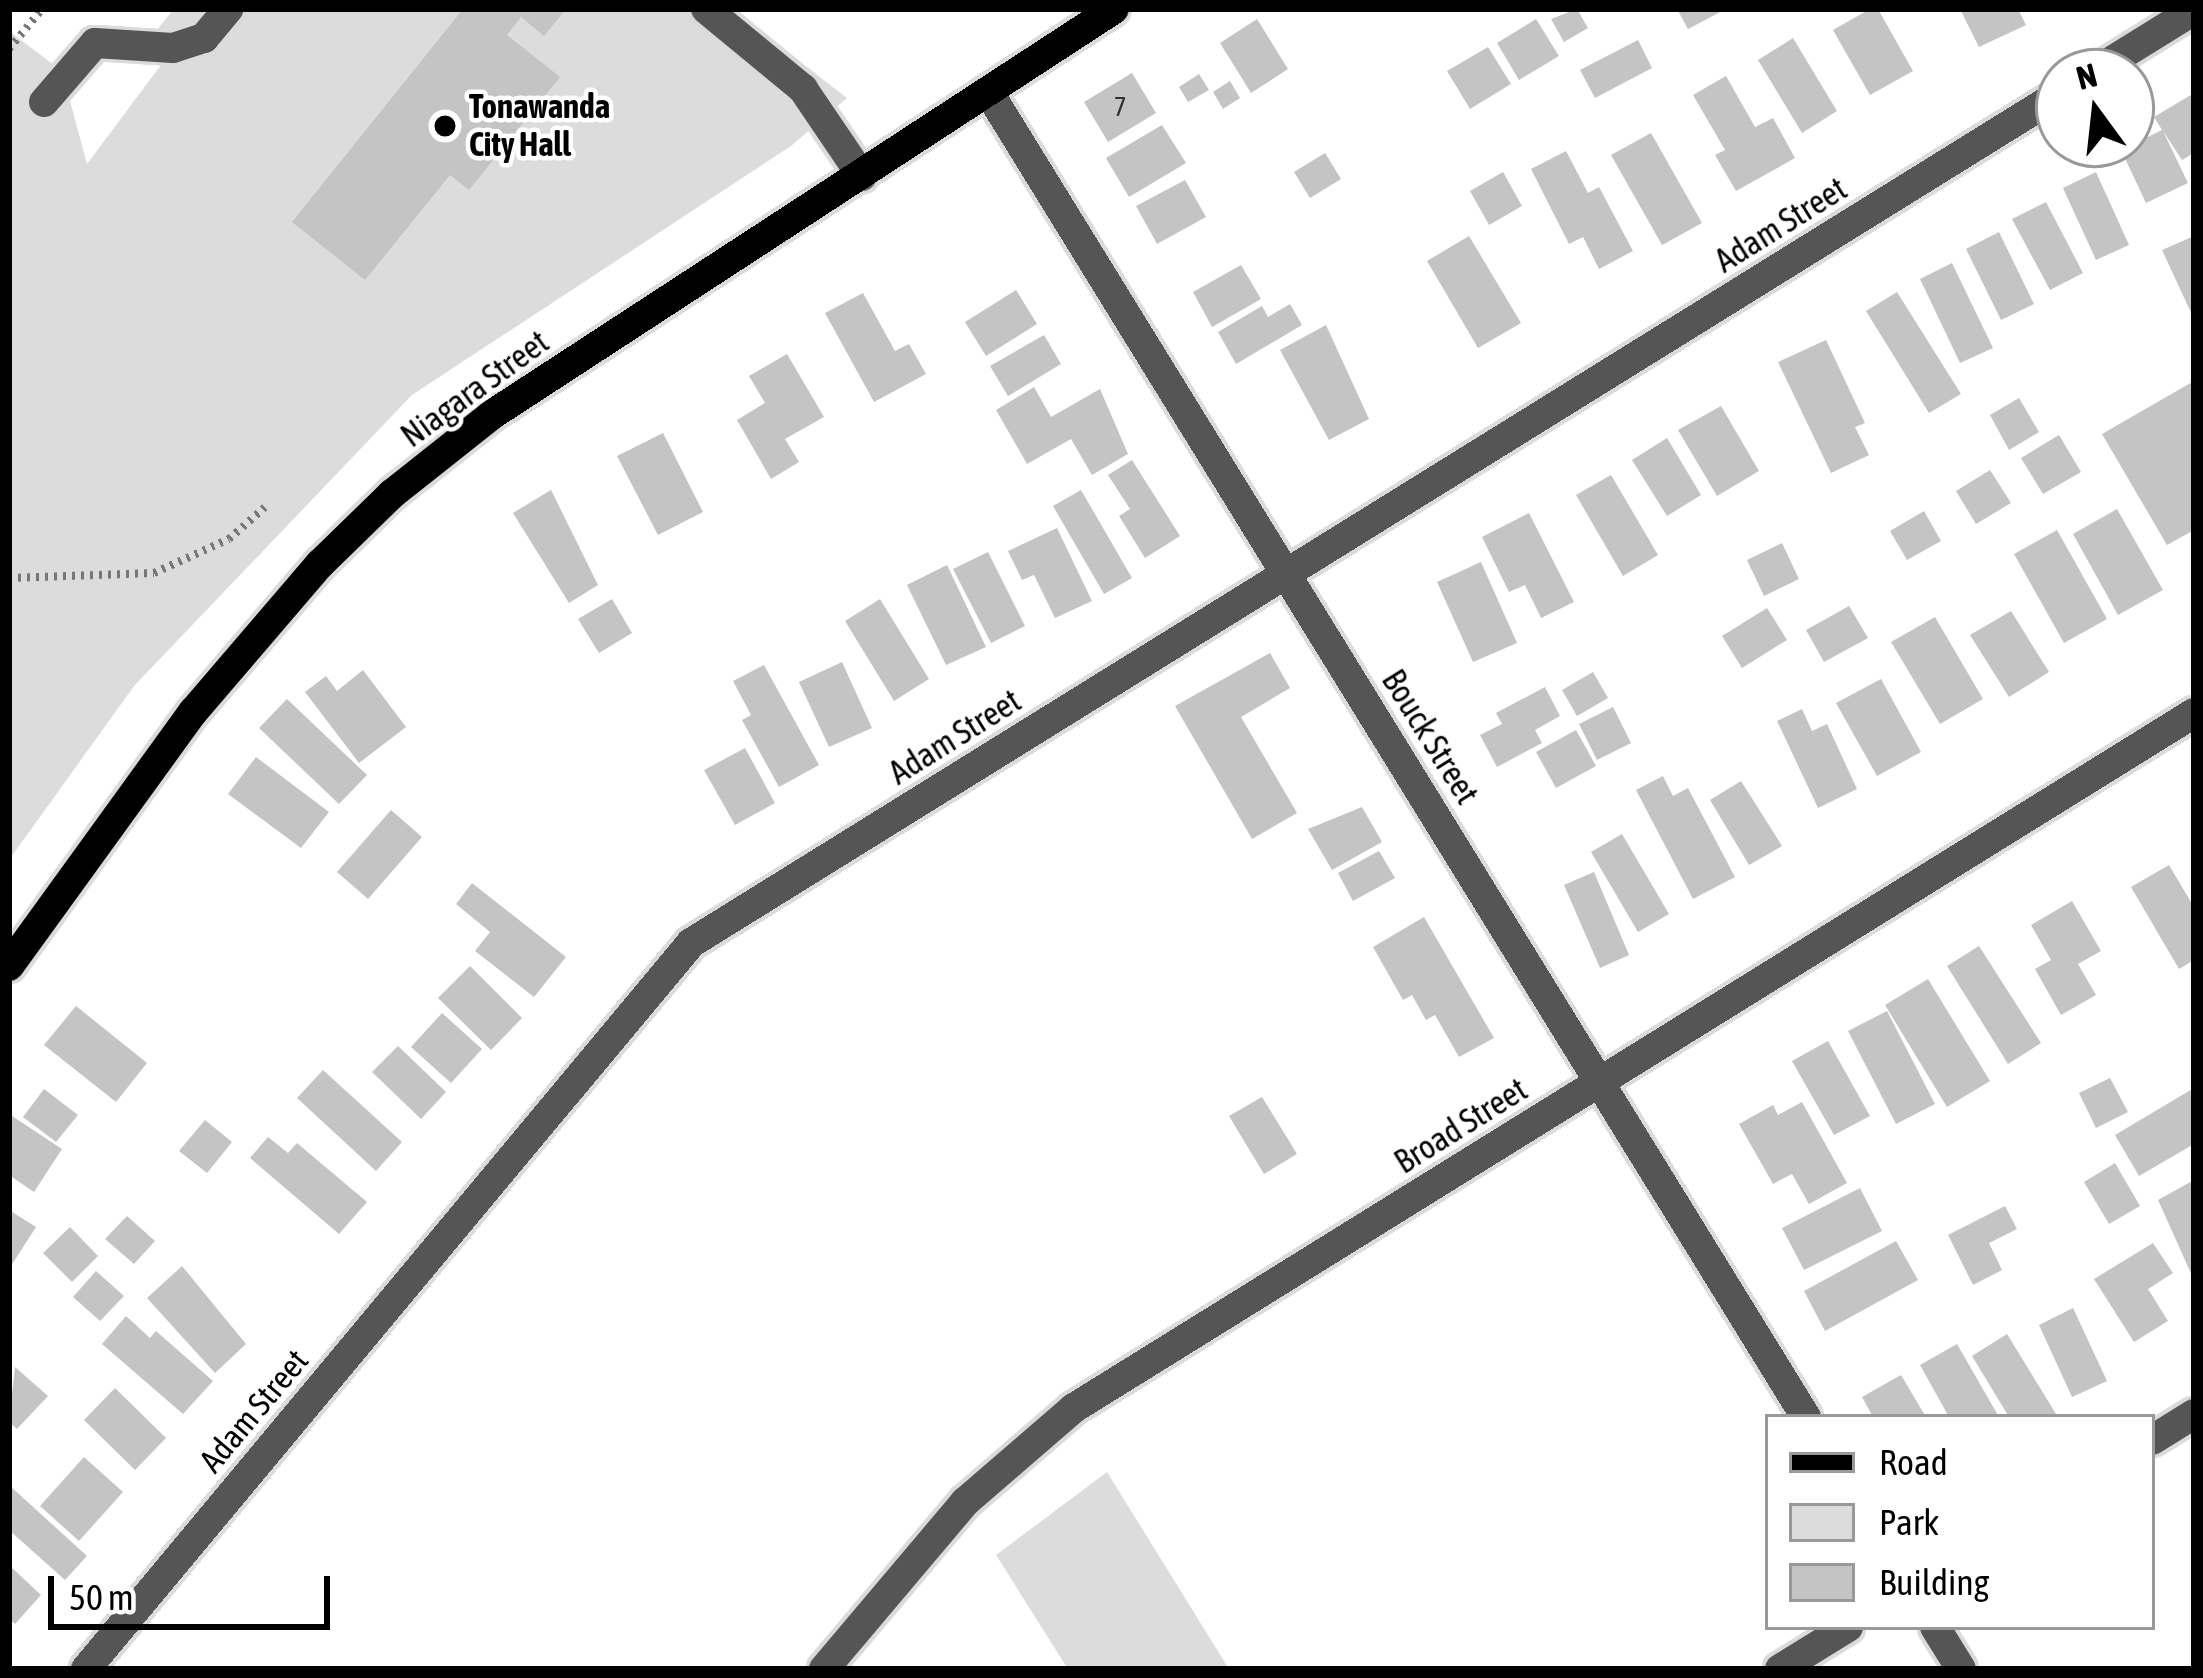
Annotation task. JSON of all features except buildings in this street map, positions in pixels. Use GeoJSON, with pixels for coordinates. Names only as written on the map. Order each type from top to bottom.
{"type":"FeatureCollection","features":[{"type":"Feature","properties":{"kind":"main road","name":"Niagara Street"},"geometry":{"type":"LineString","coordinates":[[9,966],[193,712],[320,564],[392,494],[493,414],[991,96],[1112,10]]}},
{"type":"Feature","properties":{"kind":"street"},"geometry":{"type":"LineString","coordinates":[[44,102],[95,43],[172,47],[205,38],[228,9]]}},
{"type":"Feature","properties":{"kind":"street"},"geometry":{"type":"LineString","coordinates":[[706,9],[803,89],[862,176]]}},
{"type":"Feature","properties":{"kind":"street"},"geometry":{"type":"LineString","coordinates":[[2133,48],[2194,10]]}},
{"type":"Feature","properties":{"kind":"street","name":"Bouck Street"},"geometry":{"type":"LineString","coordinates":[[991,96],[1804,1414]]}},
{"type":"Feature","properties":{"kind":"street","name":"Adam Street"},"geometry":{"type":"LineString","coordinates":[[86,1669],[691,943],[2035,109]]}},
{"type":"Feature","properties":{"kind":"street","name":"Broad Street"},"geometry":{"type":"LineString","coordinates":[[824,1669],[965,1502],[1033,1437],[2194,713]]}},
{"type":"Feature","properties":{"kind":"street"},"geometry":{"type":"LineString","coordinates":[[2155,1438],[2194,1414]]}},
{"type":"Feature","properties":{"kind":"street"},"geometry":{"type":"LineString","coordinates":[[1780,1669],[1843,1630]]}},
{"type":"Feature","properties":{"kind":"street"},"geometry":{"type":"LineString","coordinates":[[1937,1630],[1961,1669]]}},
{"type":"Feature","properties":{"kind":"path"},"geometry":{"type":"LineString","coordinates":[[9,49],[42,9]]}},
{"type":"Feature","properties":{"kind":"path"},"geometry":{"type":"LineString","coordinates":[[9,578],[154,573],[230,539],[265,507]]}},
{"type":"Feature","properties":{"kind":"green space"},"geometry":{"type":"Polygon","coordinates":[[[174,9],[732,9],[847,98],[791,146],[412,395],[134,686],[9,860],[9,31],[62,71],[87,164],[161,65],[141,49],[174,9]]]}},
{"type":"Feature","properties":{"kind":"green space"},"geometry":{"type":"Polygon","coordinates":[[[1107,1472],[1229,1669],[1068,1669],[996,1555],[1107,1472]]]}},
{"type":"Feature","properties":{"kind":"place","name":"Tonawanda City Hall"},"geometry":{"type":"Point","coordinates":[445,126]}}]}
